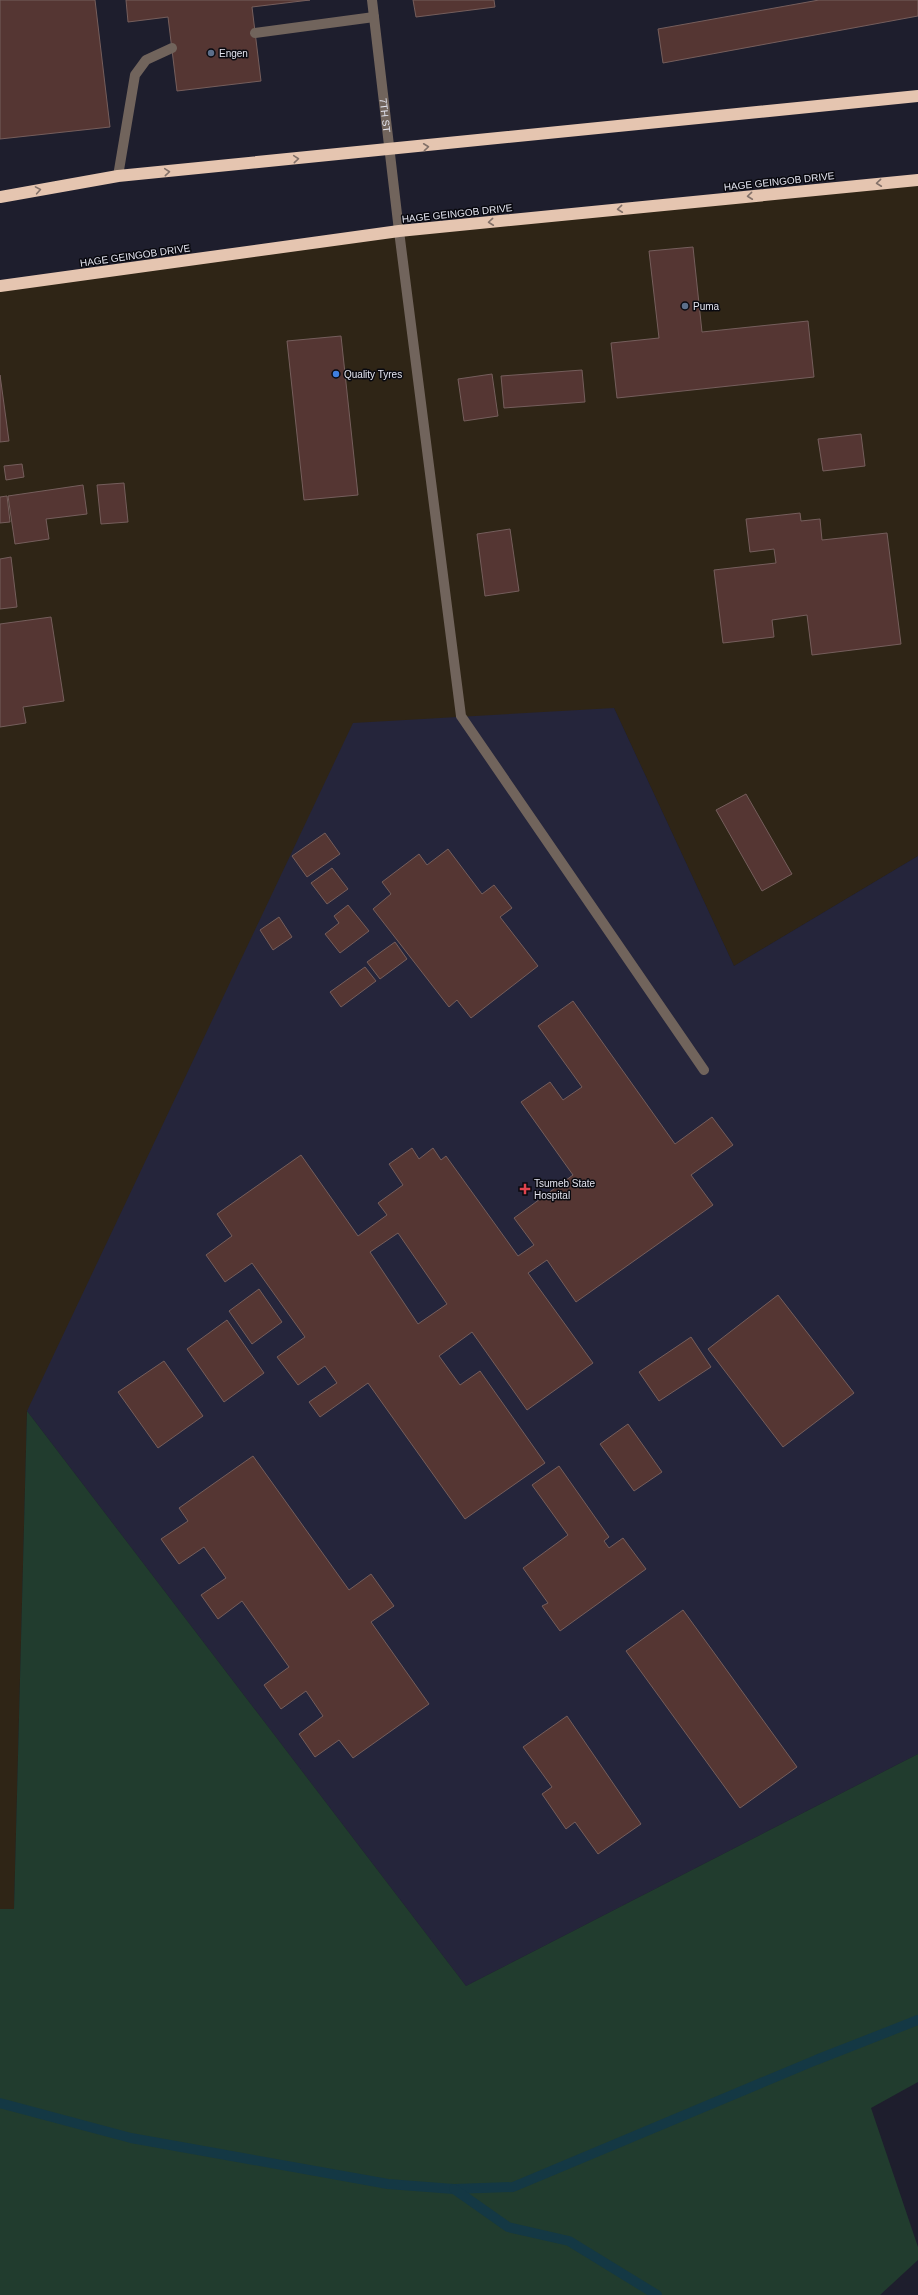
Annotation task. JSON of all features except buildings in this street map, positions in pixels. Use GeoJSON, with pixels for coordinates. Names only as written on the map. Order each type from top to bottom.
{"type":"FeatureCollection","features":[{"type":"Feature","properties":{"kind":"highway"},"geometry":{"type":"LineString","coordinates":[[0,196],[118,176],[918,96]]}},
{"type":"Feature","properties":{"kind":"highway","name":"HAGE GEINGOB DRIVE"},"geometry":{"type":"LineString","coordinates":[[0,286],[399,231],[918,180]]}},
{"type":"Feature","properties":{"kind":"street","name":"7TH ST"},"geometry":{"type":"LineString","coordinates":[[372,0],[399,231],[461,716],[704,1070]]}},
{"type":"Feature","properties":{"kind":"street"},"geometry":{"type":"LineString","coordinates":[[255,33],[374,17]]}},
{"type":"Feature","properties":{"kind":"street"},"geometry":{"type":"LineString","coordinates":[[118,176],[135,75],[146,60],[172,48]]}},
{"type":"Feature","properties":{"kind":"shaded area"},"geometry":{"type":"Polygon","coordinates":[[[918,180],[918,856],[734,966],[614,708],[27,1411],[14,1909],[0,1909],[0,286],[399,231],[918,180]]]}},
{"type":"Feature","properties":{"kind":"shaded area","name":"Tsumeb State Hospital"},"geometry":{"type":"Polygon","coordinates":[[[614,708],[734,966],[918,856],[918,1754],[466,1986],[27,1411],[353,723],[614,708]]]}},
{"type":"Feature","properties":{"kind":"green space"},"geometry":{"type":"Polygon","coordinates":[[[27,1411],[466,1986],[918,1754],[918,2082],[871,2108],[918,2247],[918,2260],[880,2295],[0,2295],[0,1909],[14,1909],[27,1411]]]}},
{"type":"Feature","properties":{"kind":"waterway"},"geometry":{"type":"LineString","coordinates":[[0,2103],[131,2138],[388,2184],[454,2189],[513,2187],[816,2060],[918,2020]]}},
{"type":"Feature","properties":{"kind":"waterway"},"geometry":{"type":"LineString","coordinates":[[454,2189],[508,2227],[569,2241],[657,2295]]}},
{"type":"Feature","properties":{"kind":"place","name":"Engen"},"geometry":{"type":"Point","coordinates":[211,53]}},
{"type":"Feature","properties":{"kind":"place","name":"Puma"},"geometry":{"type":"Point","coordinates":[685,306]}},
{"type":"Feature","properties":{"kind":"place","name":"Quality Tyres"},"geometry":{"type":"Point","coordinates":[336,374]}},
{"type":"Feature","properties":{"kind":"place","name":"Tsumeb State Hospital"},"geometry":{"type":"Point","coordinates":[525,1189]}}]}
